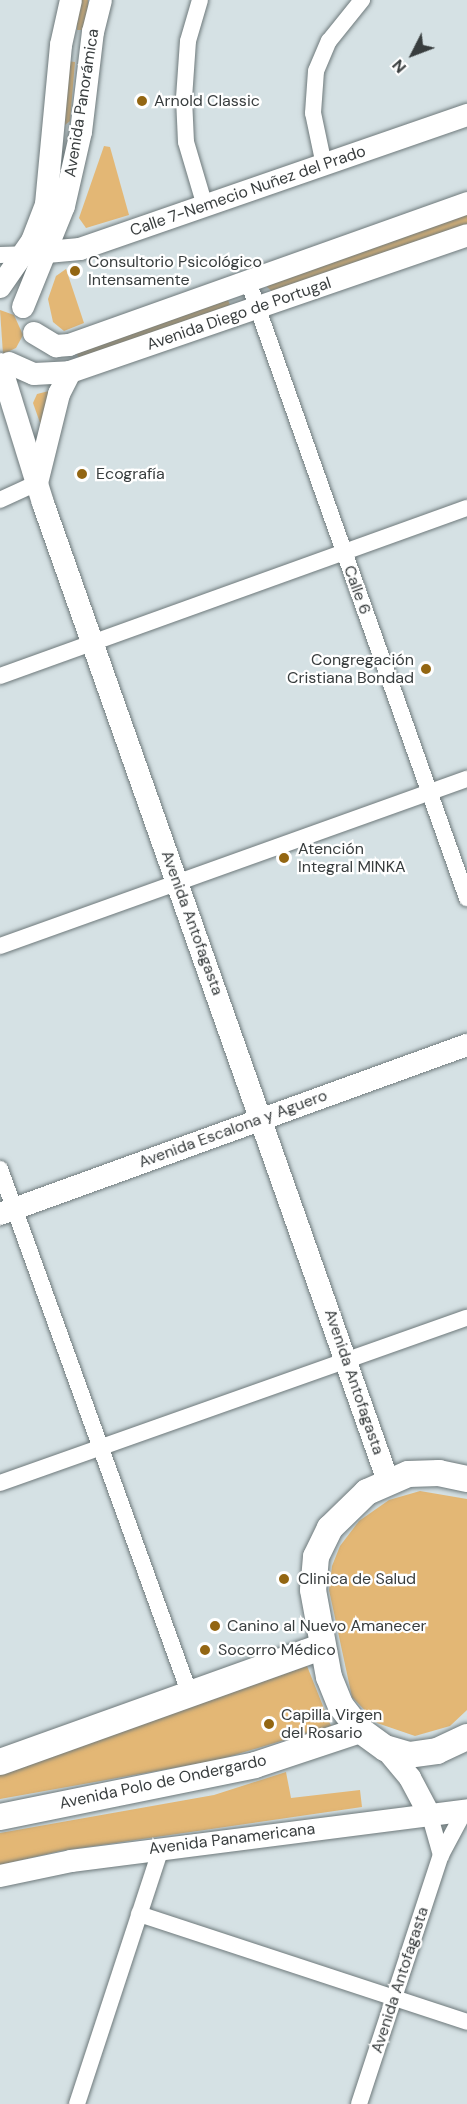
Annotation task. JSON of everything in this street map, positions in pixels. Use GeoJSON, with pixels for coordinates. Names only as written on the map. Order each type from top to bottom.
{"type":"FeatureCollection","features":[{"type":"Feature","properties":{"kind":"main road"},"geometry":{"type":"LineString","coordinates":[[467,1479],[439,1473],[408,1474],[388,1481],[351,1505],[330,1527],[316,1557],[314,1590],[321,1647],[341,1706],[360,1730],[385,1748],[409,1755],[437,1751],[467,1737]]}},
{"type":"Feature","properties":{"kind":"main road"},"geometry":{"type":"LineString","coordinates":[[0,1762],[189,1692],[321,1647]]}},
{"type":"Feature","properties":{"kind":"main road","name":"Avenida Polo de Ondergardo"},"geometry":{"type":"LineString","coordinates":[[0,1817],[255,1765],[360,1730]]}},
{"type":"Feature","properties":{"kind":"street","name":"Avenida Panorámica"},"geometry":{"type":"LineString","coordinates":[[23,307],[46,204],[61,45],[71,0]]}},
{"type":"Feature","properties":{"kind":"street","name":"Avenida Panorámica"},"geometry":{"type":"LineString","coordinates":[[0,287],[36,254],[64,206],[81,132],[93,32],[101,0]]}},
{"type":"Feature","properties":{"kind":"street"},"geometry":{"type":"LineString","coordinates":[[200,0],[188,41],[184,98],[186,142],[205,206]]}},
{"type":"Feature","properties":{"kind":"street"},"geometry":{"type":"LineString","coordinates":[[324,165],[313,113],[316,71],[325,48],[353,3]]}},
{"type":"Feature","properties":{"kind":"street","name":"Calle 7-Nemecio Nuñez del Prado"},"geometry":{"type":"LineString","coordinates":[[36,254],[80,249],[467,115]]}},
{"type":"Feature","properties":{"kind":"street","name":"Avenida Diego de Portugal"},"geometry":{"type":"LineString","coordinates":[[34,333],[56,346],[69,345],[467,203]]}},
{"type":"Feature","properties":{"kind":"street","name":"Avenida Diego de Portugal"},"geometry":{"type":"LineString","coordinates":[[3,363],[33,374],[70,372],[467,235]]}},
{"type":"Feature","properties":{"kind":"street"},"geometry":{"type":"LineString","coordinates":[[0,255],[36,254]]}},
{"type":"Feature","properties":{"kind":"street","name":"Calle 6"},"geometry":{"type":"LineString","coordinates":[[248,281],[467,898]]}},
{"type":"Feature","properties":{"kind":"street"},"geometry":{"type":"LineString","coordinates":[[0,298],[23,307],[32,319],[34,333],[27,352],[3,363]]}},
{"type":"Feature","properties":{"kind":"street","name":"Avenida Antofagasta"},"geometry":{"type":"LineString","coordinates":[[3,363],[37,483],[388,1481]]}},
{"type":"Feature","properties":{"kind":"street"},"geometry":{"type":"LineString","coordinates":[[0,500],[37,483],[59,394],[70,372]]}},
{"type":"Feature","properties":{"kind":"street"},"geometry":{"type":"LineString","coordinates":[[0,676],[467,508]]}},
{"type":"Feature","properties":{"kind":"street"},"geometry":{"type":"LineString","coordinates":[[0,946],[467,779]]}},
{"type":"Feature","properties":{"kind":"street","name":"Avenida Escalona y Aguero"},"geometry":{"type":"LineString","coordinates":[[7,1212],[467,1045]]}},
{"type":"Feature","properties":{"kind":"street"},"geometry":{"type":"LineString","coordinates":[[0,1169],[7,1212],[101,1448],[189,1692]]}},
{"type":"Feature","properties":{"kind":"street"},"geometry":{"type":"LineString","coordinates":[[0,1483],[467,1318]]}},
{"type":"Feature","properties":{"kind":"street"},"geometry":{"type":"LineString","coordinates":[[385,1748],[410,1778],[429,1813],[441,1855]]}},
{"type":"Feature","properties":{"kind":"street","name":"Avenida Antofagasta"},"geometry":{"type":"LineString","coordinates":[[359,2104],[441,1855],[466,1809]]}},
{"type":"Feature","properties":{"kind":"street","name":"Avenida Panamericana"},"geometry":{"type":"LineString","coordinates":[[0,1876],[161,1848],[466,1809]]}},
{"type":"Feature","properties":{"kind":"street"},"geometry":{"type":"LineString","coordinates":[[77,2104],[161,1848]]}},
{"type":"Feature","properties":{"kind":"street"},"geometry":{"type":"LineString","coordinates":[[139,1914],[394,2000],[467,2022]]}},
{"type":"Feature","properties":{"kind":"shaded area"},"geometry":{"type":"Polygon","coordinates":[[[77,0],[88,0],[88,30],[77,30],[77,0]]]}},
{"type":"Feature","properties":{"kind":"shaded area"},"geometry":{"type":"Polygon","coordinates":[[[66,61],[75,62],[70,121],[65,125],[66,61]]]}},
{"type":"Feature","properties":{"kind":"shaded area"},"geometry":{"type":"Polygon","coordinates":[[[104,146],[110,147],[129,215],[86,228],[79,218],[104,146]]]}},
{"type":"Feature","properties":{"kind":"shaded area"},"geometry":{"type":"Polygon","coordinates":[[[467,213],[467,225],[273,292],[267,287],[268,283],[467,213]]]}},
{"type":"Feature","properties":{"kind":"shaded area"},"geometry":{"type":"Polygon","coordinates":[[[66,269],[84,323],[64,331],[53,322],[48,299],[56,276],[66,269]]]}},
{"type":"Feature","properties":{"kind":"shaded area"},"geometry":{"type":"Polygon","coordinates":[[[228,300],[230,305],[80,361],[76,352],[228,300]]]}},
{"type":"Feature","properties":{"kind":"shaded area"},"geometry":{"type":"Polygon","coordinates":[[[0,310],[14,315],[23,335],[16,348],[3,354],[0,310]]]}},
{"type":"Feature","properties":{"kind":"shaded area"},"geometry":{"type":"Polygon","coordinates":[[[49,391],[44,434],[33,403],[37,394],[49,391]]]}},
{"type":"Feature","properties":{"kind":"shaded area"},"geometry":{"type":"Polygon","coordinates":[[[420,1491],[467,1499],[467,1710],[450,1726],[415,1736],[377,1723],[352,1697],[329,1590],[332,1566],[340,1546],[359,1521],[389,1500],[420,1491]]]}},
{"type":"Feature","properties":{"kind":"shaded area"},"geometry":{"type":"Polygon","coordinates":[[[307,1666],[331,1726],[218,1760],[0,1799],[0,1774],[307,1666]]]}},
{"type":"Feature","properties":{"kind":"shaded area"},"geometry":{"type":"Polygon","coordinates":[[[286,1772],[291,1798],[360,1790],[362,1807],[60,1851],[0,1865],[0,1833],[214,1795],[286,1772]]]}},
{"type":"Feature","properties":{"kind":"place","name":"Arnold Classic"},"geometry":{"type":"Point","coordinates":[142,101]}},
{"type":"Feature","properties":{"kind":"place","name":"Consultorio Psicológico Intensamente"},"geometry":{"type":"Point","coordinates":[75,271]}},
{"type":"Feature","properties":{"kind":"place","name":"Ecografía"},"geometry":{"type":"Point","coordinates":[82,474]}},
{"type":"Feature","properties":{"kind":"place","name":"Congregación Cristiana Bondad"},"geometry":{"type":"Point","coordinates":[426,669]}},
{"type":"Feature","properties":{"kind":"place","name":"Atención Integral MINKA"},"geometry":{"type":"Point","coordinates":[284,858]}},
{"type":"Feature","properties":{"kind":"place","name":"Clinica de Salud"},"geometry":{"type":"Point","coordinates":[284,1579]}},
{"type":"Feature","properties":{"kind":"place","name":"Canino al Nuevo Amanecer"},"geometry":{"type":"Point","coordinates":[215,1626]}},
{"type":"Feature","properties":{"kind":"place","name":"Socorro Médico"},"geometry":{"type":"Point","coordinates":[205,1650]}},
{"type":"Feature","properties":{"kind":"place","name":"Capilla Virgen del Rosario"},"geometry":{"type":"Point","coordinates":[269,1724]}}]}
